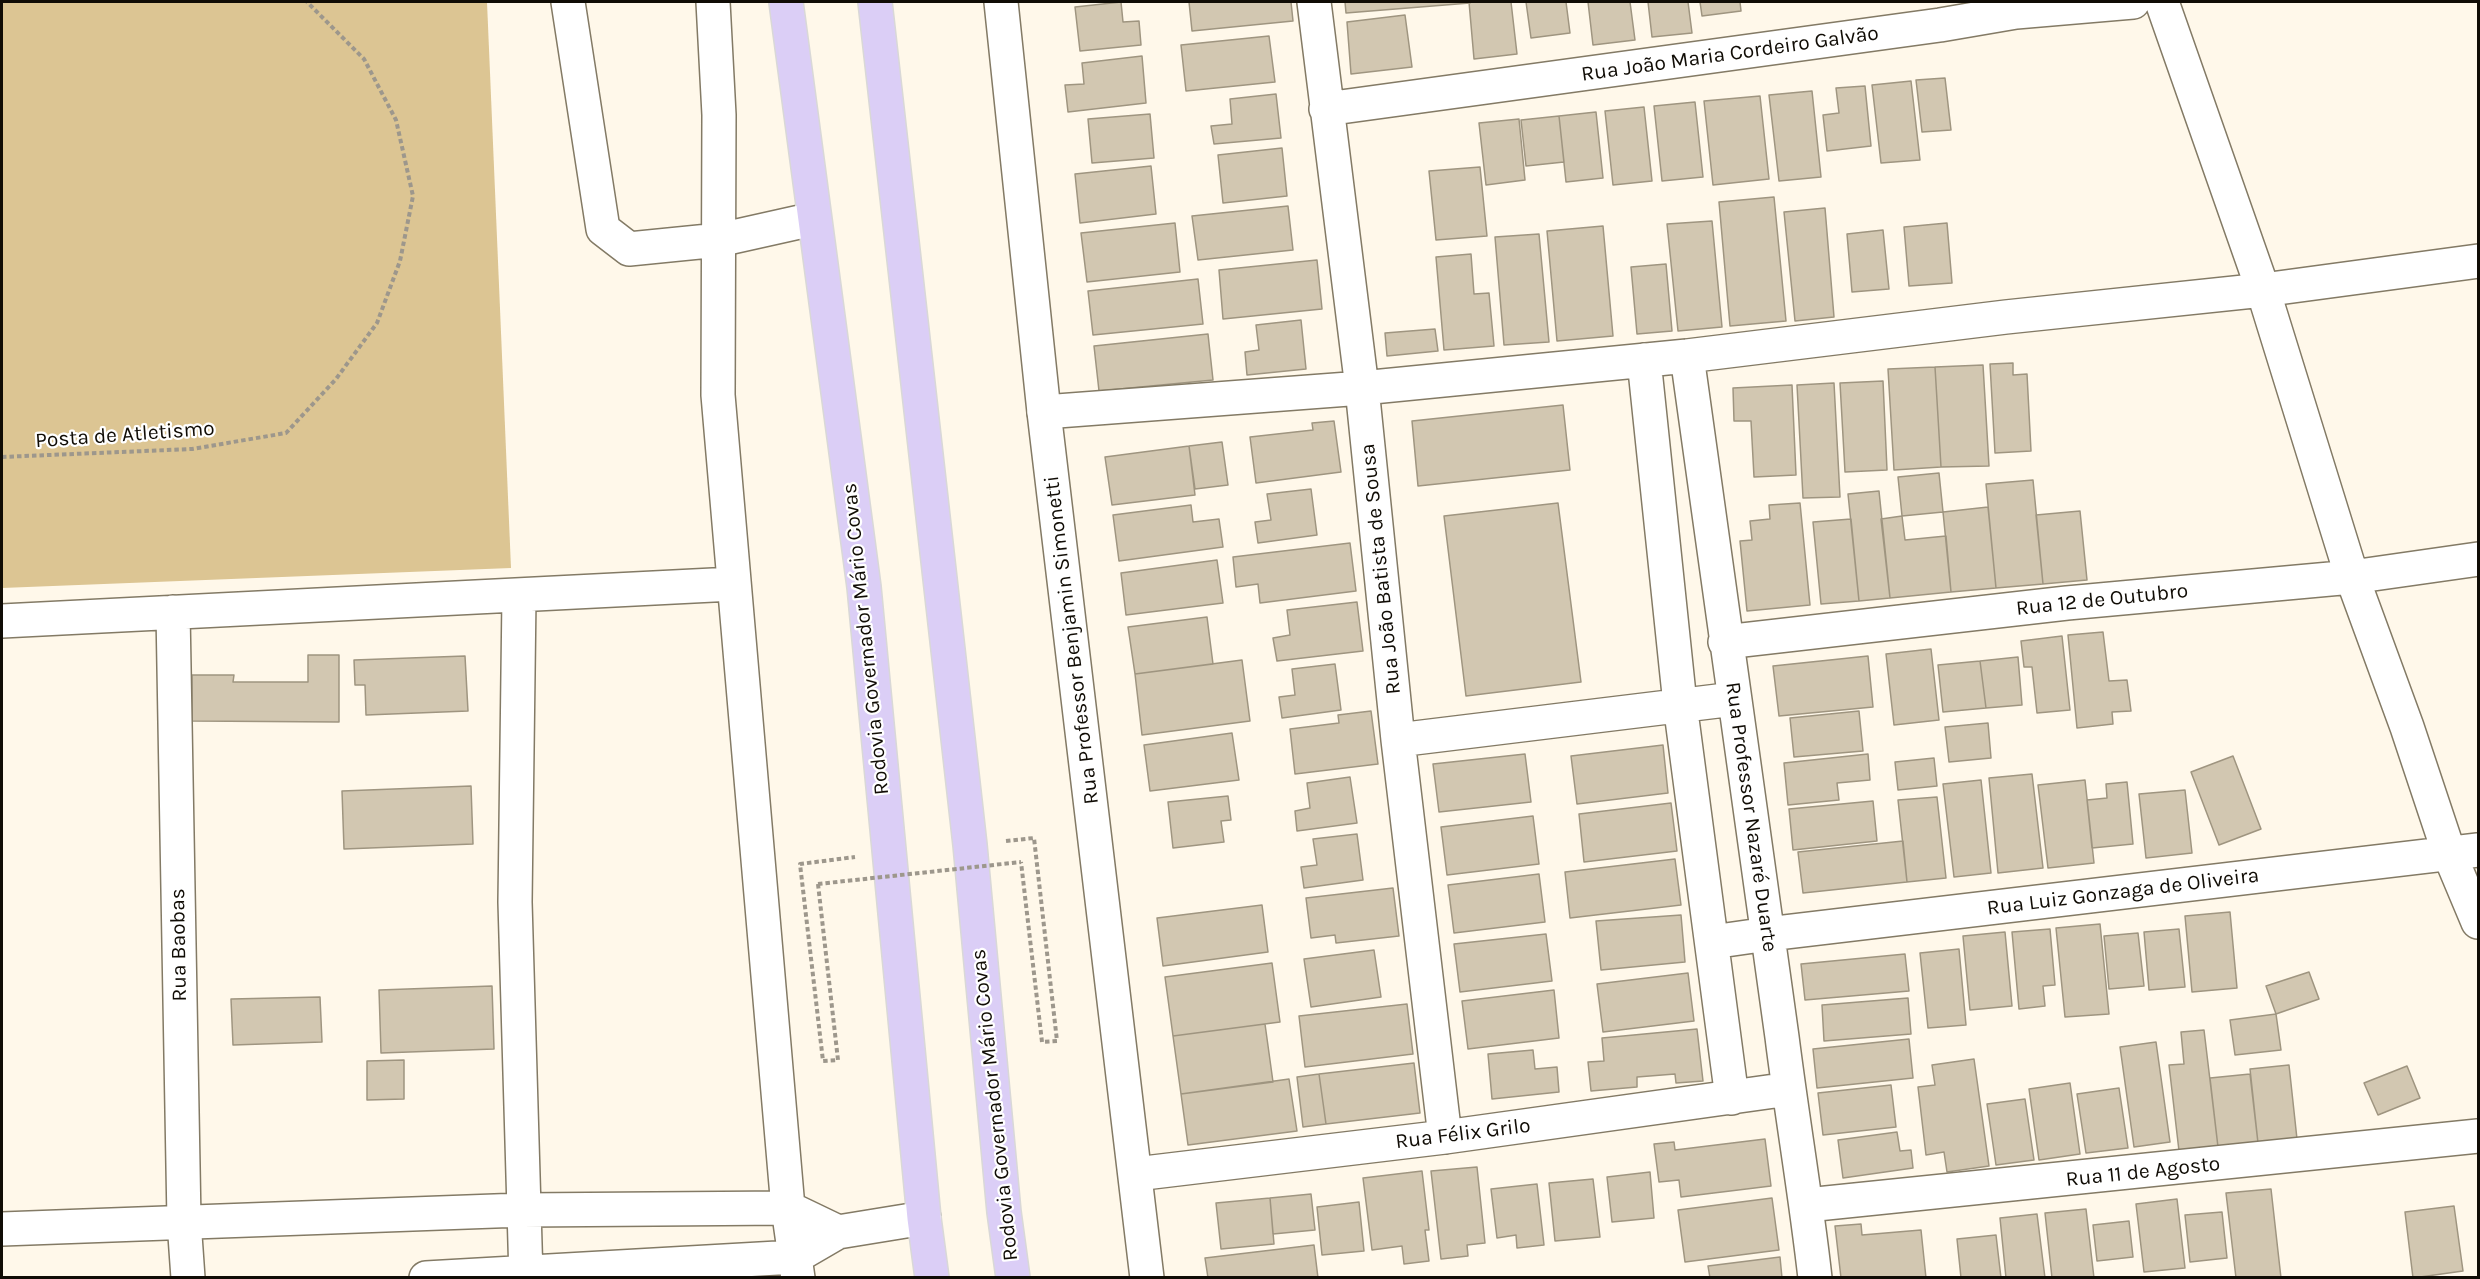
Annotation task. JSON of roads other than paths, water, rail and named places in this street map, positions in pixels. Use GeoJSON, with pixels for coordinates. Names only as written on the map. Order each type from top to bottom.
{"type":"FeatureCollection","features":[{"type":"Feature","properties":{"kind":"highway","name":"Rodovia Governador Mário Covas"},"geometry":{"type":"LineString","coordinates":[[786,2],[813,219],[864,587],[924,1218],[932,1278]]}},
{"type":"Feature","properties":{"kind":"highway","name":"Rodovia Governador Mário Covas"},"geometry":{"type":"LineString","coordinates":[[875,2],[967,821],[1004,1212],[1013,1278]]}},
{"type":"Feature","properties":{"kind":"street"},"geometry":{"type":"LineString","coordinates":[[568,2],[603,229],[629,249],[719,240],[813,219]]}},
{"type":"Feature","properties":{"kind":"street"},"geometry":{"type":"LineString","coordinates":[[713,2],[719,115],[718,395],[788,1208],[797,1268]]}},
{"type":"Feature","properties":{"kind":"street","name":"Rua Professor Benjamin Simonetti"},"geometry":{"type":"LineString","coordinates":[[1001,2],[1044,412],[1147,1278]]}},
{"type":"Feature","properties":{"kind":"street","name":"Rua João Batista de Sousa"},"geometry":{"type":"LineString","coordinates":[[1314,2],[1362,388],[1398,740],[1445,1137]]}},
{"type":"Feature","properties":{"kind":"street","name":"Rua João Maria Cordeiro Galvão"},"geometry":{"type":"LineString","coordinates":[[1326,109],[1940,25],[2014,7],[2133,2]]}},
{"type":"Feature","properties":{"kind":"street"},"geometry":{"type":"LineString","coordinates":[[2162,2],[2263,290],[2352,577],[2407,727],[2464,852],[2478,922]]}},
{"type":"Feature","properties":{"kind":"street"},"geometry":{"type":"LineString","coordinates":[[1044,412],[1362,388],[1687,356],[2006,317],[2263,290],[2478,261]]}},
{"type":"Feature","properties":{"kind":"street","name":"Rua Professor Nazaré Duarte"},"geometry":{"type":"LineString","coordinates":[[1687,356],[1725,642],[1807,1205],[1815,1278]]}},
{"type":"Feature","properties":{"kind":"street"},"geometry":{"type":"LineString","coordinates":[[1644,360],[1680,704],[1732,1098]]}},
{"type":"Feature","properties":{"kind":"street","name":"Rua 12 de Outubro"},"geometry":{"type":"LineString","coordinates":[[1725,642],[2067,603],[2352,577],[2478,559]]}},
{"type":"Feature","properties":{"kind":"street"},"geometry":{"type":"LineString","coordinates":[[2,621],[519,597],[733,584]]}},
{"type":"Feature","properties":{"kind":"street"},"geometry":{"type":"LineString","coordinates":[[519,597],[515,902],[525,1275]]}},
{"type":"Feature","properties":{"kind":"street","name":"Rua Baobas"},"geometry":{"type":"LineString","coordinates":[[172,612],[184,1221],[188,1278]]}},
{"type":"Feature","properties":{"kind":"street"},"geometry":{"type":"LineString","coordinates":[[1398,740],[1734,699]]}},
{"type":"Feature","properties":{"kind":"street","name":"Rua Luiz Gonzaga de Oliveira"},"geometry":{"type":"LineString","coordinates":[[1712,942],[2464,852]]}},
{"type":"Feature","properties":{"kind":"street","name":"Rua Félix Grilo"},"geometry":{"type":"LineString","coordinates":[[1136,1174],[1445,1137],[1789,1089]]}},
{"type":"Feature","properties":{"kind":"street","name":"Rua 11 de Agosto"},"geometry":{"type":"LineString","coordinates":[[1807,1205],[2478,1136]]}},
{"type":"Feature","properties":{"kind":"street"},"geometry":{"type":"LineString","coordinates":[[2,1228],[522,1210],[788,1208],[838,1232]]}},
{"type":"Feature","properties":{"kind":"street"},"geometry":{"type":"LineString","coordinates":[[426,1278],[797,1268],[838,1232],[924,1218]]}}]}
